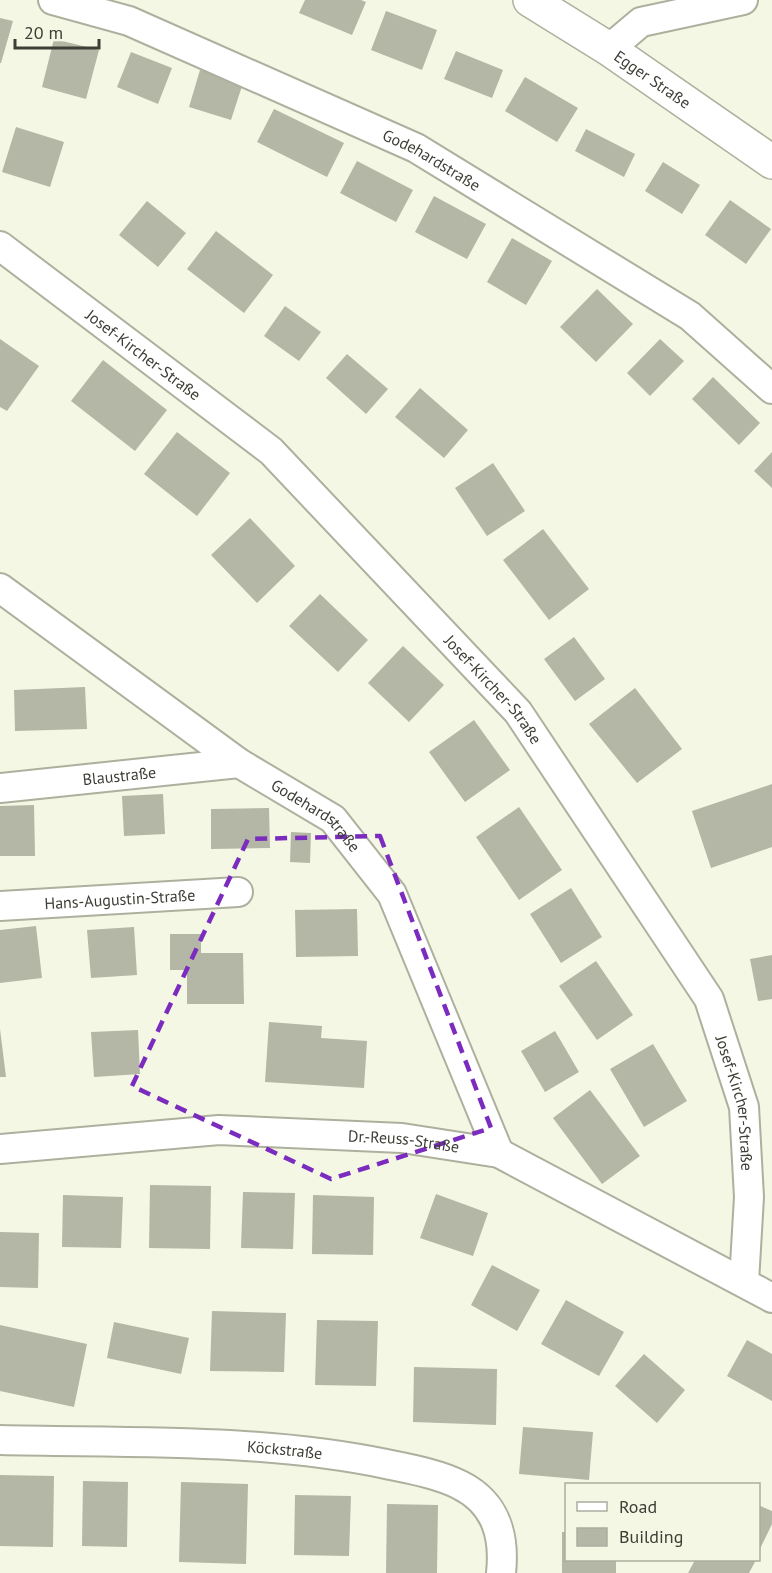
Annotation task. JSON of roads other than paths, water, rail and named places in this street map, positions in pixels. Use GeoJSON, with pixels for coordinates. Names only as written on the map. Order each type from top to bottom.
{"type":"FeatureCollection","features":[{"type":"Feature","properties":{"kind":"street","name":"Godehardstraße"},"geometry":{"type":"LineString","coordinates":[[53,0],[129,21],[416,148],[690,316],[772,389]]}},
{"type":"Feature","properties":{"kind":"street","name":"Egger Straße"},"geometry":{"type":"LineString","coordinates":[[530,0],[609,50],[772,162]]}},
{"type":"Feature","properties":{"kind":"street"},"geometry":{"type":"LineString","coordinates":[[609,50],[640,22],[743,0]]}},
{"type":"Feature","properties":{"kind":"street","name":"Josef-Kircher-Straße"},"geometry":{"type":"LineString","coordinates":[[0,246],[271,452],[518,712],[709,999],[744,1107],[749,1197],[744,1282]]}},
{"type":"Feature","properties":{"kind":"street","name":"Godehardstraße"},"geometry":{"type":"LineString","coordinates":[[0,588],[239,763],[333,819],[392,894],[499,1153]]}},
{"type":"Feature","properties":{"kind":"street","name":"Blaustraße"},"geometry":{"type":"LineString","coordinates":[[0,788],[239,763]]}},
{"type":"Feature","properties":{"kind":"street","name":"Hans-Augustin-Straße"},"geometry":{"type":"LineString","coordinates":[[0,906],[238,892]]}},
{"type":"Feature","properties":{"kind":"street","name":"Dr.-Reuss-Straße"},"geometry":{"type":"LineString","coordinates":[[0,1149],[219,1130],[402,1138],[499,1153],[772,1298]]}},
{"type":"Feature","properties":{"kind":"street","name":"Köckstraße"},"geometry":{"type":"LineString","coordinates":[[0,1440],[296,1451],[357,1458],[411,1470],[460,1485],[491,1511],[501,1533],[504,1551],[501,1573]]}}]}
